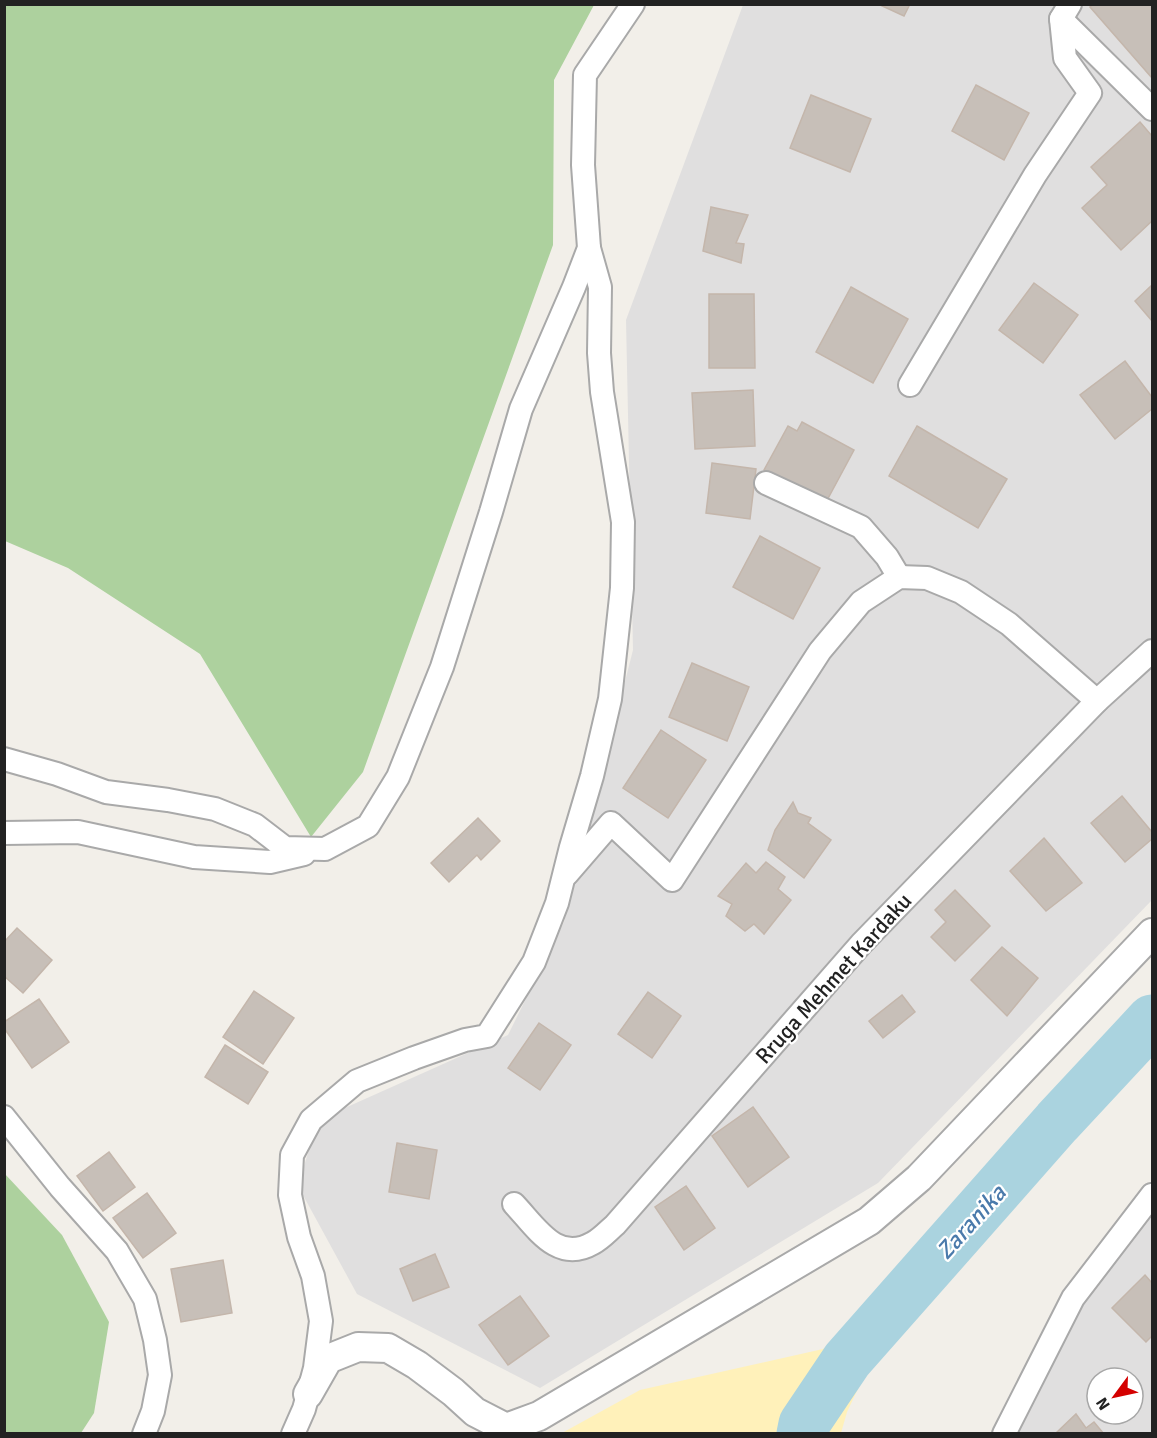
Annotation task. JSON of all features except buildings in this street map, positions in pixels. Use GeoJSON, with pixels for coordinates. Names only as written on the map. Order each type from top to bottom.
{"type":"FeatureCollection","features":[{"type":"Feature","properties":{"kind":"street"},"geometry":{"type":"LineString","coordinates":[[293,1434],[315,1368],[321,1321],[314,1276],[299,1237],[290,1195],[292,1155],[311,1120],[357,1081],[465,1040],[487,1036],[534,962],[557,903],[592,776],[610,699],[622,588],[622,522],[601,382],[600,286],[589,248],[583,165],[585,75],[633,4]]}},
{"type":"Feature","properties":{"kind":"street"},"geometry":{"type":"LineString","coordinates":[[1066,12],[1152,109]]}},
{"type":"Feature","properties":{"kind":"street"},"geometry":{"type":"LineString","coordinates":[[910,386],[1035,175],[1090,93],[1065,58],[1066,12]]}},
{"type":"Feature","properties":{"kind":"street"},"geometry":{"type":"LineString","coordinates":[[4,833],[78,832],[194,857],[270,862],[325,849],[368,826],[398,777],[442,667],[521,409],[589,248]]}},
{"type":"Feature","properties":{"kind":"street"},"geometry":{"type":"LineString","coordinates":[[766,483],[861,527],[887,557],[899,577]]}},
{"type":"Feature","properties":{"kind":"street"},"geometry":{"type":"LineString","coordinates":[[564,877],[611,823],[672,880],[820,651],[861,602],[899,577],[927,578],[961,592],[1009,624],[1097,702]]}},
{"type":"Feature","properties":{"kind":"street","name":"Rruga Mehmet Kardaku"},"geometry":{"type":"LineString","coordinates":[[514,1204],[549,1241],[564,1250],[577,1250],[594,1243],[615,1226],[861,944],[1097,702],[1152,651]]}},
{"type":"Feature","properties":{"kind":"street"},"geometry":{"type":"LineString","coordinates":[[4,759],[57,774],[106,792],[215,809],[255,825],[285,848],[325,849]]}},
{"type":"Feature","properties":{"kind":"street"},"geometry":{"type":"LineString","coordinates":[[308,1394],[328,1359],[358,1347],[388,1348],[426,1372],[475,1412],[506,1428],[539,1416],[869,1221],[919,1178],[1152,933]]}},
{"type":"Feature","properties":{"kind":"street"},"geometry":{"type":"LineString","coordinates":[[4,1117],[60,1188],[117,1251],[145,1299],[155,1340],[160,1376],[153,1412],[144,1434]]}},
{"type":"Feature","properties":{"kind":"street"},"geometry":{"type":"LineString","coordinates":[[1004,1434],[1073,1298],[1152,1195]]}},
{"type":"Feature","properties":{"kind":"shaded area"},"geometry":{"type":"Polygon","coordinates":[[[743,5],[1152,5],[1152,900],[878,1183],[540,1388],[357,1294],[298,1186],[318,1120],[508,1035],[564,922],[633,650],[626,320],[743,5]]]}},
{"type":"Feature","properties":{"kind":"shaded area"},"geometry":{"type":"Polygon","coordinates":[[[1152,1202],[1152,1433],[1012,1434],[1076,1295],[1152,1202]]]}},
{"type":"Feature","properties":{"kind":"green space"},"geometry":{"type":"Polygon","coordinates":[[[4,5],[594,5],[554,80],[553,245],[363,772],[311,837],[200,654],[68,568],[5,541],[4,5]]]}},
{"type":"Feature","properties":{"kind":"green space"},"geometry":{"type":"Polygon","coordinates":[[[4,1173],[62,1235],[109,1322],[94,1413],[81,1433],[5,1433],[4,1173]]]}},
{"type":"Feature","properties":{"kind":"sand"},"geometry":{"type":"Polygon","coordinates":[[[1026,1126],[1044,1158],[865,1374],[847,1412],[841,1433],[562,1433],[640,1390],[823,1349],[851,1326],[876,1299],[1026,1126]]]}},
{"type":"Feature","properties":{"kind":"waterway","name":"Zaranika"},"geometry":{"type":"LineString","coordinates":[[802,1434],[804,1424],[847,1360],[1057,1122],[1152,1020]]}}]}
